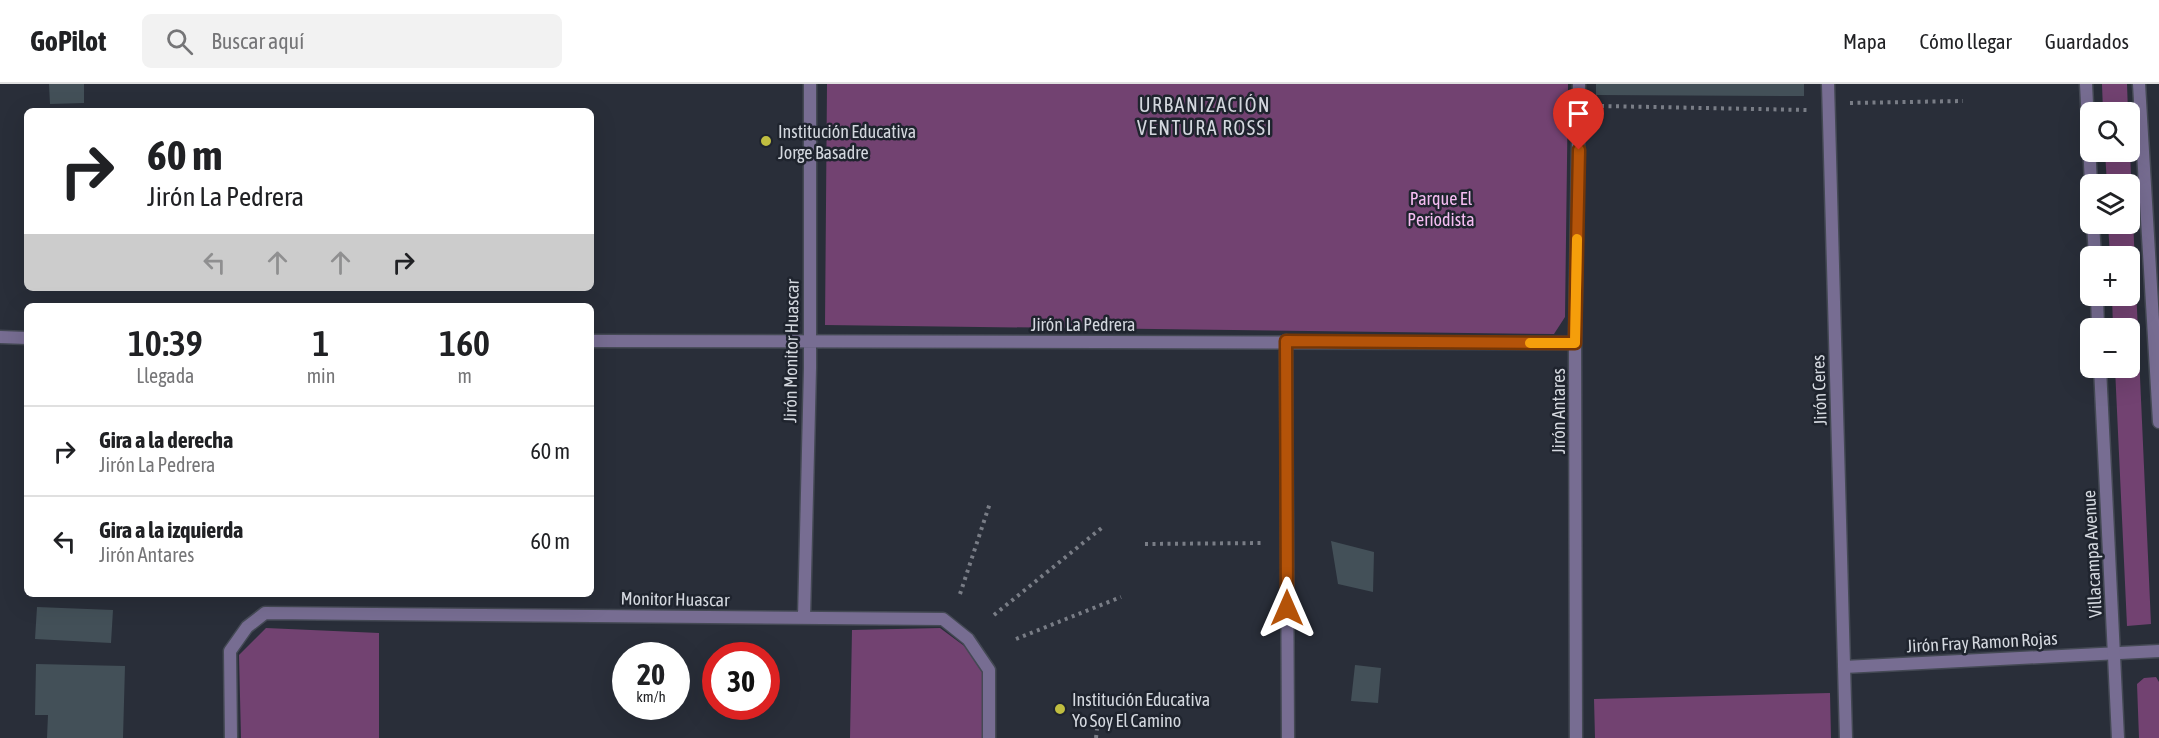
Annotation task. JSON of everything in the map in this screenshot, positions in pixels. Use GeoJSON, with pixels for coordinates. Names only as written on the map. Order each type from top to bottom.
{"type":"FeatureCollection","features":[{"type":"Feature","properties":{"kind":"street","name":"Jirón Monitor Huascar"},"geometry":{"type":"LineString","coordinates":[[804,618],[810,342],[810,84]]}},
{"type":"Feature","properties":{"kind":"street","name":"Jirón Antares"},"geometry":{"type":"LineString","coordinates":[[1576,738],[1575,343],[1579,84]]}},
{"type":"Feature","properties":{"kind":"street","name":"Jirón Ceres"},"geometry":{"type":"LineString","coordinates":[[1828,84],[1846,738]]}},
{"type":"Feature","properties":{"kind":"street"},"geometry":{"type":"LineString","coordinates":[[2086,84],[2090,174]]}},
{"type":"Feature","properties":{"kind":"street"},"geometry":{"type":"LineString","coordinates":[[2139,84],[2159,422]]}},
{"type":"Feature","properties":{"kind":"street"},"geometry":{"type":"LineString","coordinates":[[0,337],[24,338]]}},
{"type":"Feature","properties":{"kind":"street","name":"Jirón La Pedrera"},"geometry":{"type":"LineString","coordinates":[[594,341],[1575,343]]}},
{"type":"Feature","properties":{"kind":"street"},"geometry":{"type":"LineString","coordinates":[[1286,341],[1288,738]]}},
{"type":"Feature","properties":{"kind":"street","name":"Villacampa Avenue"},"geometry":{"type":"LineString","coordinates":[[2101,378],[2118,738]]}},
{"type":"Feature","properties":{"kind":"street","name":"Monitor Huascar"},"geometry":{"type":"LineString","coordinates":[[231,738],[230,651],[247,627],[265,614],[943,619],[968,639],[989,670],[989,738]]}},
{"type":"Feature","properties":{"kind":"street","name":"Jirón Fray Ramon Rojas"},"geometry":{"type":"LineString","coordinates":[[1844,668],[2159,651]]}},
{"type":"Feature","properties":{"kind":"path"},"geometry":{"type":"LineString","coordinates":[[1850,103],[1963,101]]}},
{"type":"Feature","properties":{"kind":"path"},"geometry":{"type":"LineString","coordinates":[[1579,106],[1829,111]]}},
{"type":"Feature","properties":{"kind":"path"},"geometry":{"type":"LineString","coordinates":[[960,594],[990,503]]}},
{"type":"Feature","properties":{"kind":"path"},"geometry":{"type":"LineString","coordinates":[[994,615],[1104,526]]}},
{"type":"Feature","properties":{"kind":"path"},"geometry":{"type":"LineString","coordinates":[[1145,544],[1287,543]]}},
{"type":"Feature","properties":{"kind":"path"},"geometry":{"type":"LineString","coordinates":[[1016,639],[1121,597]]}},
{"type":"Feature","properties":{"kind":"path"},"geometry":{"type":"LineString","coordinates":[[1096,738],[1097,729]]}},
{"type":"Feature","properties":{"kind":"green space","name":"Parque El Periodista"},"geometry":{"type":"Polygon","coordinates":[[[827,84],[1568,84],[1565,317],[1554,334],[825,325],[827,84]]]}},
{"type":"Feature","properties":{"kind":"green space"},"geometry":{"type":"Polygon","coordinates":[[[2102,84],[2127,84],[2128,102],[2103,102],[2102,84]]]}},
{"type":"Feature","properties":{"kind":"green space"},"geometry":{"type":"Polygon","coordinates":[[[2106,162],[2130,162],[2131,174],[2106,174],[2106,162]]]}},
{"type":"Feature","properties":{"kind":"green space"},"geometry":{"type":"Polygon","coordinates":[[[2109,234],[2134,234],[2134,246],[2109,246],[2109,234]]]}},
{"type":"Feature","properties":{"kind":"green space"},"geometry":{"type":"Polygon","coordinates":[[[2112,306],[2137,306],[2137,318],[2113,318],[2112,306]]]}},
{"type":"Feature","properties":{"kind":"green space"},"geometry":{"type":"Polygon","coordinates":[[[2140,377],[2151,624],[2127,626],[2115,378],[2140,377]]]}},
{"type":"Feature","properties":{"kind":"green space"},"geometry":{"type":"Polygon","coordinates":[[[266,628],[379,633],[379,738],[241,738],[239,655],[266,628]]]}},
{"type":"Feature","properties":{"kind":"green space"},"geometry":{"type":"Polygon","coordinates":[[[940,628],[971,651],[986,679],[985,738],[850,738],[852,630],[940,628]]]}},
{"type":"Feature","properties":{"kind":"green space"},"geometry":{"type":"Polygon","coordinates":[[[2156,677],[2159,682],[2159,738],[2139,738],[2137,684],[2144,678],[2156,677]]]}},
{"type":"Feature","properties":{"kind":"green space"},"geometry":{"type":"Polygon","coordinates":[[[1830,693],[1831,738],[1595,738],[1594,699],[1830,693]]]}},
{"type":"Feature","properties":{"kind":"building"},"geometry":{"type":"Polygon","coordinates":[[[49,84],[84,84],[84,103],[50,104],[49,84]]]}},
{"type":"Feature","properties":{"kind":"building"},"geometry":{"type":"Polygon","coordinates":[[[1596,84],[1804,84],[1804,96],[1596,95],[1596,84]]]}},
{"type":"Feature","properties":{"kind":"building"},"geometry":{"type":"Polygon","coordinates":[[[1331,541],[1374,552],[1373,592],[1338,584],[1331,541]]]}},
{"type":"Feature","properties":{"kind":"building"},"geometry":{"type":"Polygon","coordinates":[[[37,607],[113,610],[111,643],[35,639],[37,607]]]}},
{"type":"Feature","properties":{"kind":"building"},"geometry":{"type":"Polygon","coordinates":[[[36,664],[125,666],[123,738],[47,738],[48,715],[35,715],[36,664]]]}},
{"type":"Feature","properties":{"kind":"building"},"geometry":{"type":"Polygon","coordinates":[[[1355,665],[1381,668],[1378,703],[1351,701],[1355,665]]]}},
{"type":"Feature","properties":{"kind":"slow traffic"},"geometry":{"type":"LineString","coordinates":[[1530,343],[1575,343],[1577,239]]}},
{"type":"Feature","properties":{"kind":"place","name":"Institución Educativa Jorge Basadre"},"geometry":{"type":"Point","coordinates":[766,141]}},
{"type":"Feature","properties":{"kind":"place","name":"Institución Educativa Yo Soy El Camino"},"geometry":{"type":"Point","coordinates":[1060,709]}},
{"type":"Feature","properties":{"kind":"district","name":"URBANIZACIÓN VENTURA ROSSI"},"geometry":{"type":"Point","coordinates":[1205,116]}},
{"type":"Feature","properties":{"kind":"route"},"geometry":{"type":"LineString","coordinates":[[1287,608],[1286,341],[1575,343],[1579,150]]}}]}
